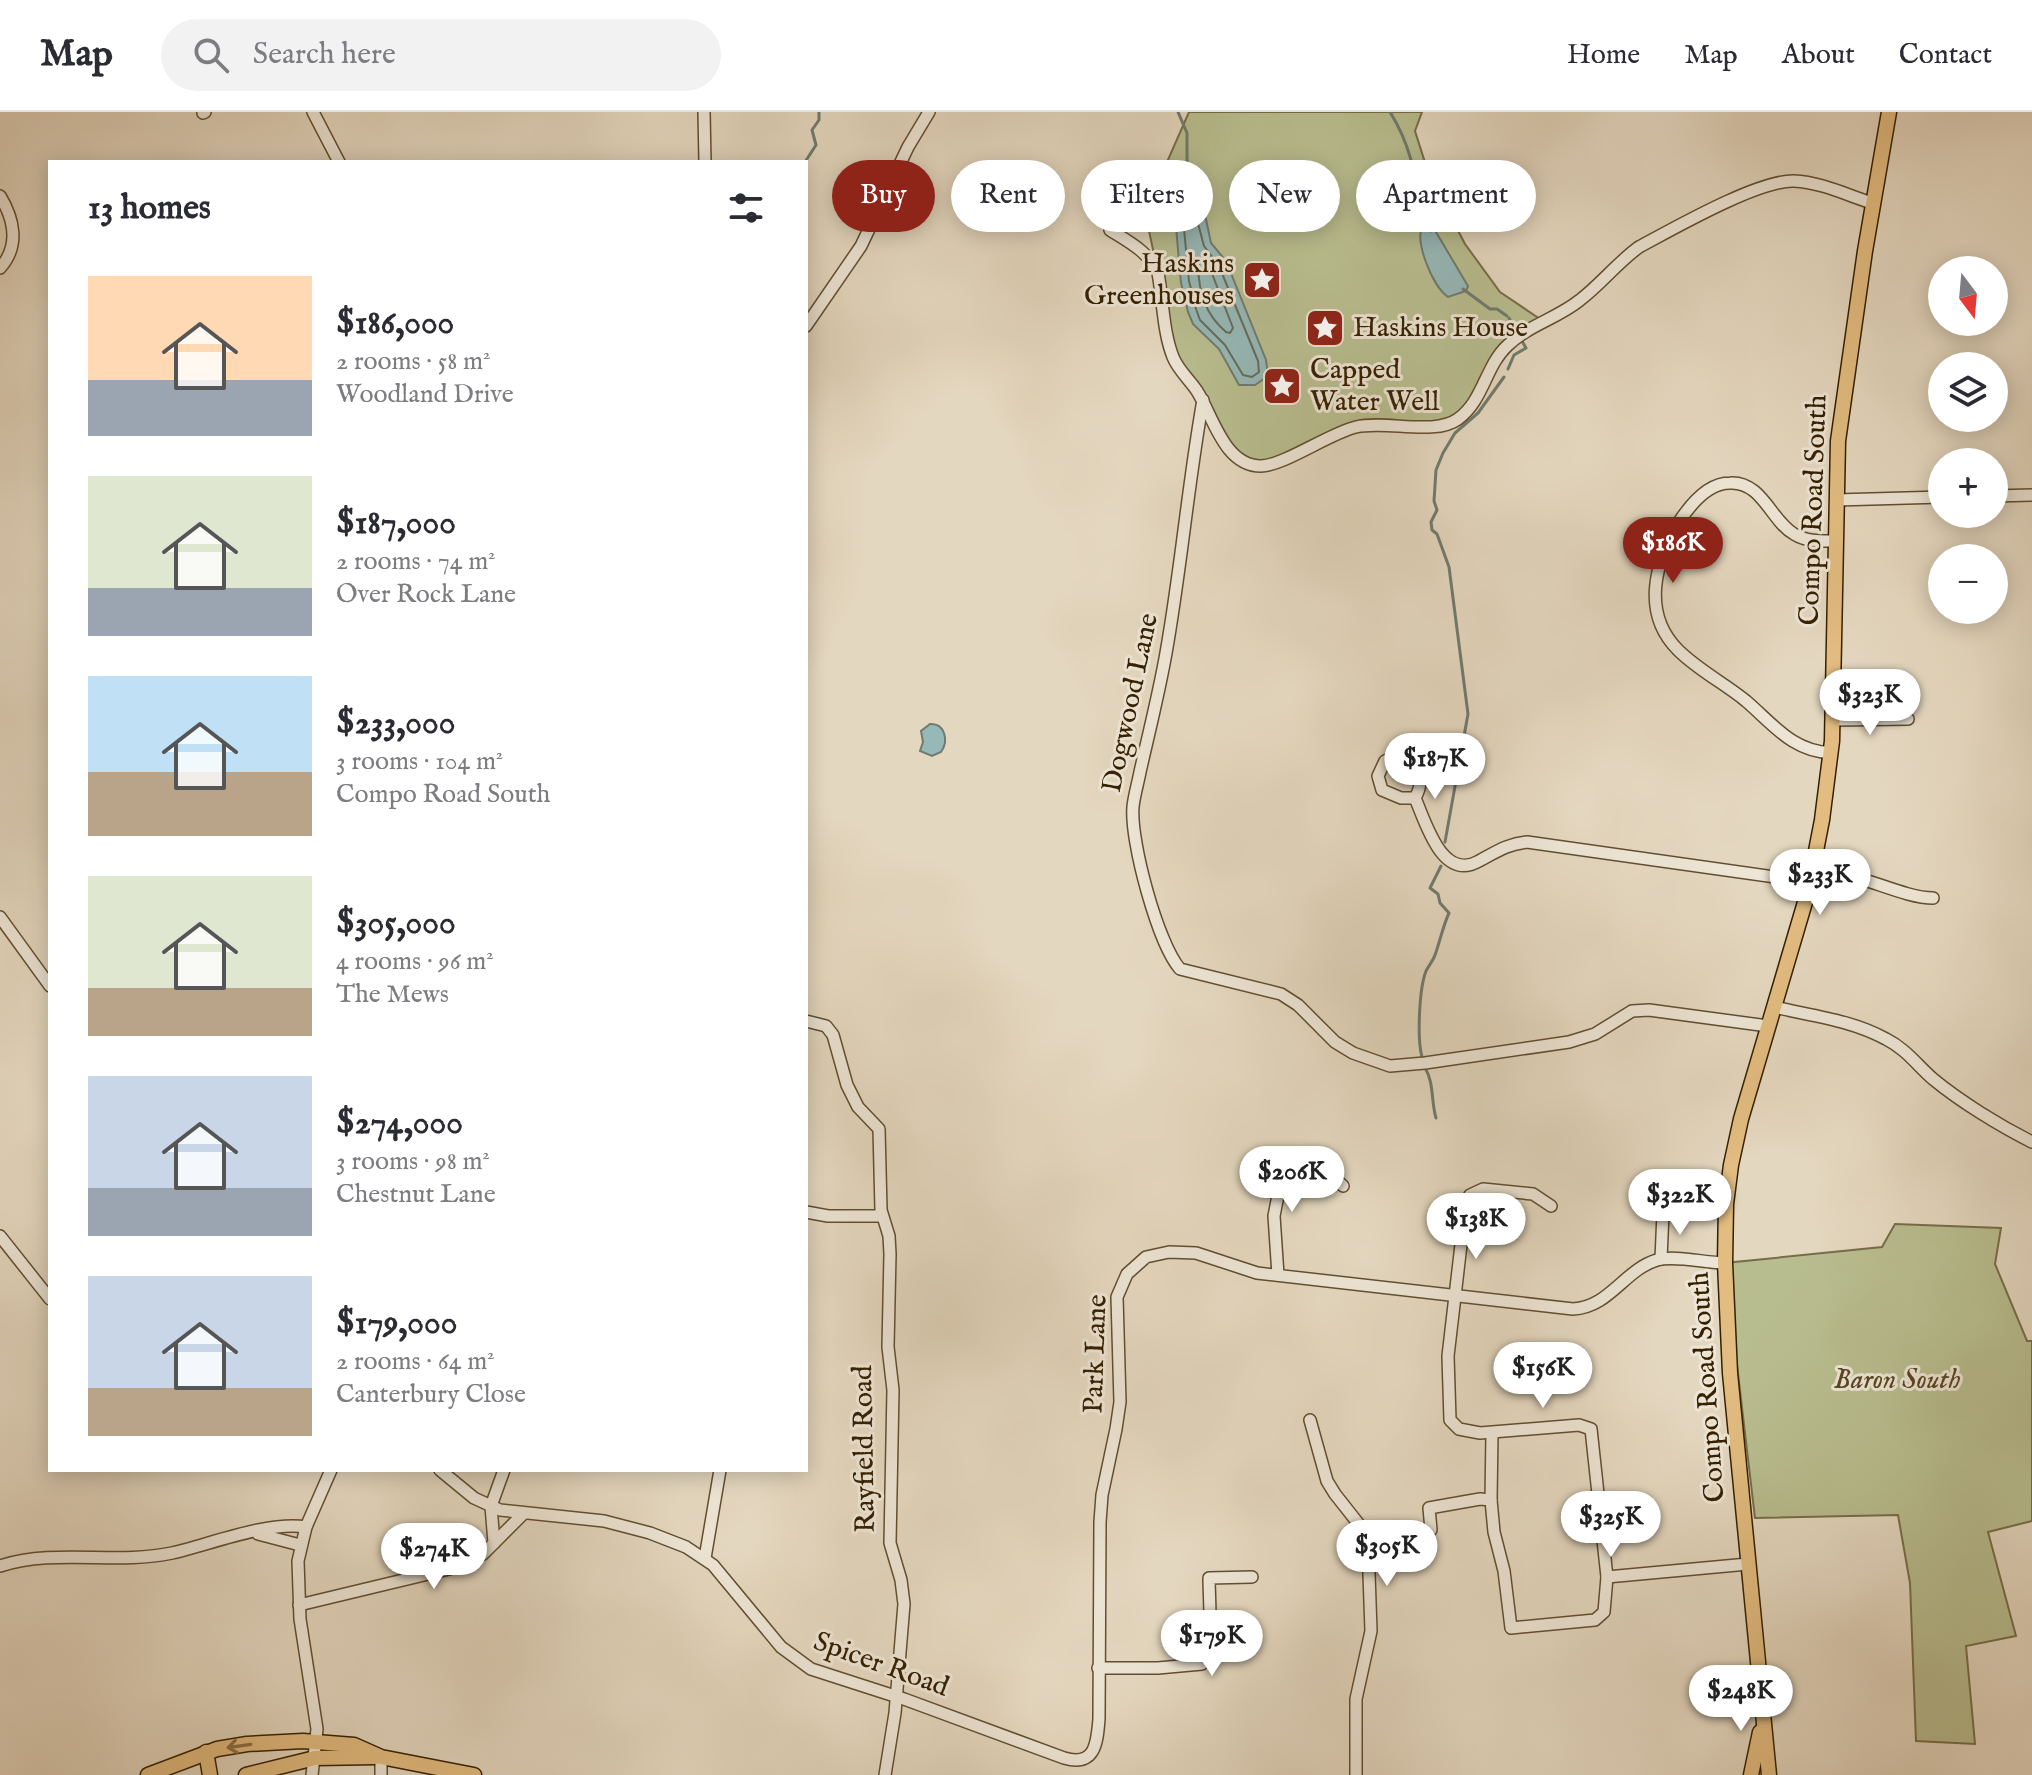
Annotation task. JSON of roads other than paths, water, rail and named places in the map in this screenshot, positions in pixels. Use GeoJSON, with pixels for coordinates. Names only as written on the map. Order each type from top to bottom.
{"type":"FeatureCollection","features":[{"type":"Feature","properties":{"kind":"main road","name":"Compo Road South"},"geometry":{"type":"LineString","coordinates":[[1769,1775],[1730,1373],[1725,1221],[1731,1165],[1749,1089],[1812,877],[1831,753],[1840,420],[1872,203],[1889,112]]}},
{"type":"Feature","properties":{"kind":"main road","name":"Compo Road South"},"geometry":{"type":"LineString","coordinates":[[1751,1775],[1762,1714]]}},
{"type":"Feature","properties":{"kind":"main road"},"geometry":{"type":"LineString","coordinates":[[148,1775],[206,1752],[247,1744],[316,1741],[354,1745],[381,1757]]}},
{"type":"Feature","properties":{"kind":"main road"},"geometry":{"type":"LineString","coordinates":[[206,1752],[210,1775]]}},
{"type":"Feature","properties":{"kind":"main road"},"geometry":{"type":"LineString","coordinates":[[246,1775],[315,1758],[381,1757],[474,1775]]}},
{"type":"Feature","properties":{"kind":"street"},"geometry":{"type":"LineString","coordinates":[[313,112],[338,160]]}},
{"type":"Feature","properties":{"kind":"street"},"geometry":{"type":"LineString","coordinates":[[704,112],[705,160]]}},
{"type":"Feature","properties":{"kind":"street"},"geometry":{"type":"LineString","coordinates":[[808,323],[861,246],[900,162],[929,112]]}},
{"type":"Feature","properties":{"kind":"street"},"geometry":{"type":"LineString","coordinates":[[1113,232],[1154,263],[1173,357],[1203,400],[1220,434],[1235,456],[1244,462],[1263,466],[1341,431],[1361,426],[1450,424],[1471,406],[1507,345],[1578,302],[1623,258],[1639,247],[1746,194],[1783,181],[1817,185],[1872,203]]}},
{"type":"Feature","properties":{"kind":"street"},"geometry":{"type":"LineString","coordinates":[[0,196],[9,211],[14,230],[10,254],[0,268]]}},
{"type":"Feature","properties":{"kind":"street","name":"Dogwood Lane"},"geometry":{"type":"LineString","coordinates":[[1203,400],[1176,598],[1133,809],[1138,859],[1174,962],[1180,969],[1281,994],[1298,1005],[1335,1042],[1353,1053],[1390,1066],[1569,1042],[1595,1034],[1632,1011],[1649,1010],[1768,1026]]}},
{"type":"Feature","properties":{"kind":"street"},"geometry":{"type":"LineString","coordinates":[[1196,438],[1220,434]]}},
{"type":"Feature","properties":{"kind":"street"},"geometry":{"type":"LineString","coordinates":[[1831,753],[1804,748],[1782,736],[1744,700],[1681,653],[1661,627],[1654,598],[1667,542],[1695,501],[1722,484],[1737,483],[1753,491],[1795,535],[1807,540],[1836,541]]}},
{"type":"Feature","properties":{"kind":"street"},"geometry":{"type":"LineString","coordinates":[[2008,496],[2032,495]]}},
{"type":"Feature","properties":{"kind":"street"},"geometry":{"type":"LineString","coordinates":[[1836,500],[1928,497]]}},
{"type":"Feature","properties":{"kind":"street"},"geometry":{"type":"LineString","coordinates":[[1833,720],[1908,719]]}},
{"type":"Feature","properties":{"kind":"street"},"geometry":{"type":"LineString","coordinates":[[1415,798],[1440,851],[1449,861],[1463,866],[1477,863],[1505,846],[1527,842],[1812,877],[1842,875],[1895,888],[1919,898],[1933,898]]}},
{"type":"Feature","properties":{"kind":"street"},"geometry":{"type":"LineString","coordinates":[[0,917],[48,983]]}},
{"type":"Feature","properties":{"kind":"street"},"geometry":{"type":"LineString","coordinates":[[1774,1007],[1845,1021],[1889,1040],[1948,1090],[2032,1142]]}},
{"type":"Feature","properties":{"kind":"street","name":"Rayfield Road"},"geometry":{"type":"LineString","coordinates":[[808,1022],[826,1026],[833,1035],[840,1063],[858,1107],[879,1129],[882,1216],[889,1236],[890,1254],[888,1347],[893,1390],[890,1543],[904,1593],[896,1697],[885,1775]]}},
{"type":"Feature","properties":{"kind":"street"},"geometry":{"type":"LineString","coordinates":[[1278,1275],[1274,1216],[1275,1198],[1280,1185],[1296,1172],[1309,1171],[1328,1175],[1343,1186]]}},
{"type":"Feature","properties":{"kind":"street"},"geometry":{"type":"LineString","coordinates":[[1492,1433],[1494,1532],[1504,1571],[1511,1628],[1595,1620],[1604,1612],[1607,1577],[1591,1429],[1579,1425],[1492,1433],[1466,1432],[1453,1424],[1449,1415],[1448,1375],[1455,1296],[1465,1208],[1470,1195],[1483,1189],[1533,1194],[1551,1206]]}},
{"type":"Feature","properties":{"kind":"street"},"geometry":{"type":"LineString","coordinates":[[808,1212],[837,1217],[882,1216]]}},
{"type":"Feature","properties":{"kind":"street"},"geometry":{"type":"LineString","coordinates":[[1663,1213],[1661,1259],[1725,1263]]}},
{"type":"Feature","properties":{"kind":"street"},"geometry":{"type":"LineString","coordinates":[[0,1236],[48,1296]]}},
{"type":"Feature","properties":{"kind":"street","name":"Park Lane"},"geometry":{"type":"LineString","coordinates":[[1074,1761],[1088,1757],[1094,1748],[1099,1719],[1101,1504],[1119,1411],[1116,1309],[1121,1286],[1139,1261],[1169,1252],[1201,1254],[1248,1271],[1582,1309],[1601,1301],[1641,1268],[1661,1259]]}},
{"type":"Feature","properties":{"kind":"street"},"geometry":{"type":"LineString","coordinates":[[1310,1420],[1327,1481],[1361,1527],[1368,1545],[1371,1631],[1356,1699],[1356,1775]]}},
{"type":"Feature","properties":{"kind":"street"},"geometry":{"type":"LineString","coordinates":[[312,1775],[316,1741],[314,1701],[299,1605],[298,1570],[300,1545],[330,1472]]}},
{"type":"Feature","properties":{"kind":"street","name":"Spicer Road"},"geometry":{"type":"LineString","coordinates":[[442,1472],[474,1498],[491,1506],[523,1514],[604,1521],[674,1542],[705,1558],[781,1647],[799,1662],[821,1674],[896,1697],[1074,1761]]}},
{"type":"Feature","properties":{"kind":"street"},"geometry":{"type":"LineString","coordinates":[[494,1543],[491,1506],[503,1472]]}},
{"type":"Feature","properties":{"kind":"street"},"geometry":{"type":"LineString","coordinates":[[705,1558],[720,1472]]}},
{"type":"Feature","properties":{"kind":"street"},"geometry":{"type":"LineString","coordinates":[[1431,1530],[1429,1508],[1491,1500]]}},
{"type":"Feature","properties":{"kind":"street"},"geometry":{"type":"LineString","coordinates":[[299,1605],[449,1569],[483,1554],[523,1514]]}},
{"type":"Feature","properties":{"kind":"street"},"geometry":{"type":"LineString","coordinates":[[0,1566],[39,1557],[123,1558],[169,1553],[290,1526],[306,1527]]}},
{"type":"Feature","properties":{"kind":"street"},"geometry":{"type":"LineString","coordinates":[[254,1533],[300,1545]]}},
{"type":"Feature","properties":{"kind":"street"},"geometry":{"type":"LineString","coordinates":[[1607,1577],[1748,1564]]}},
{"type":"Feature","properties":{"kind":"street"},"geometry":{"type":"LineString","coordinates":[[1098,1668],[1202,1664],[1207,1657],[1209,1578],[1252,1577]]}},
{"type":"Feature","properties":{"kind":"street"},"geometry":{"type":"LineString","coordinates":[[381,1757],[381,1775]]}},
{"type":"Feature","properties":{"kind":"water"},"geometry":{"type":"Polygon","coordinates":[[[1176,232],[1209,232],[1211,243],[1226,261],[1266,360],[1268,376],[1255,385],[1239,385],[1219,349],[1193,324],[1181,283],[1176,232]]]}},
{"type":"Feature","properties":{"kind":"water"},"geometry":{"type":"Polygon","coordinates":[[[1436,232],[1468,286],[1466,291],[1448,297],[1442,292],[1423,254],[1420,234],[1436,232]]]}},
{"type":"Feature","properties":{"kind":"water"},"geometry":{"type":"Polygon","coordinates":[[[930,724],[939,726],[945,738],[941,752],[932,756],[920,751],[923,742],[921,731],[930,724]]]}},
{"type":"Feature","properties":{"kind":"waterway"},"geometry":{"type":"LineString","coordinates":[[806,160],[816,145],[812,130],[819,120],[819,112]]}},
{"type":"Feature","properties":{"kind":"waterway"},"geometry":{"type":"LineString","coordinates":[[1178,112],[1187,133],[1187,160]]}},
{"type":"Feature","properties":{"kind":"waterway"},"geometry":{"type":"LineString","coordinates":[[1390,112],[1411,160]]}},
{"type":"Feature","properties":{"kind":"waterway"},"geometry":{"type":"LineString","coordinates":[[1463,289],[1490,309],[1497,309],[1507,316]]}},
{"type":"Feature","properties":{"kind":"waterway"},"geometry":{"type":"LineString","coordinates":[[1509,318],[1516,333]]}},
{"type":"Feature","properties":{"kind":"waterway"},"geometry":{"type":"LineString","coordinates":[[1508,369],[1514,355],[1526,348],[1522,341]]}},
{"type":"Feature","properties":{"kind":"waterway"},"geometry":{"type":"LineString","coordinates":[[1445,842],[1468,714],[1449,567],[1437,534],[1432,530],[1431,522],[1437,510],[1434,501],[1436,470],[1455,433],[1478,413],[1504,377]]}},
{"type":"Feature","properties":{"kind":"waterway"},"geometry":{"type":"LineString","coordinates":[[1422,1057],[1419,1027],[1424,979],[1449,913],[1440,903],[1438,894],[1430,888],[1441,866]]}},
{"type":"Feature","properties":{"kind":"waterway"},"geometry":{"type":"LineString","coordinates":[[1425,1068],[1430,1079],[1436,1118]]}},
{"type":"Feature","properties":{"kind":"place","name":"Haskins Greenhouses"},"geometry":{"type":"Point","coordinates":[1262,280]}},
{"type":"Feature","properties":{"kind":"place","name":"Haskins House"},"geometry":{"type":"Point","coordinates":[1325,328]}},
{"type":"Feature","properties":{"kind":"place","name":"Capped Water Well"},"geometry":{"type":"Point","coordinates":[1282,386]}},
{"type":"Feature","properties":{"kind":"park label","name":"Baron South"},"geometry":{"type":"Point","coordinates":[1897,1380]}}]}
